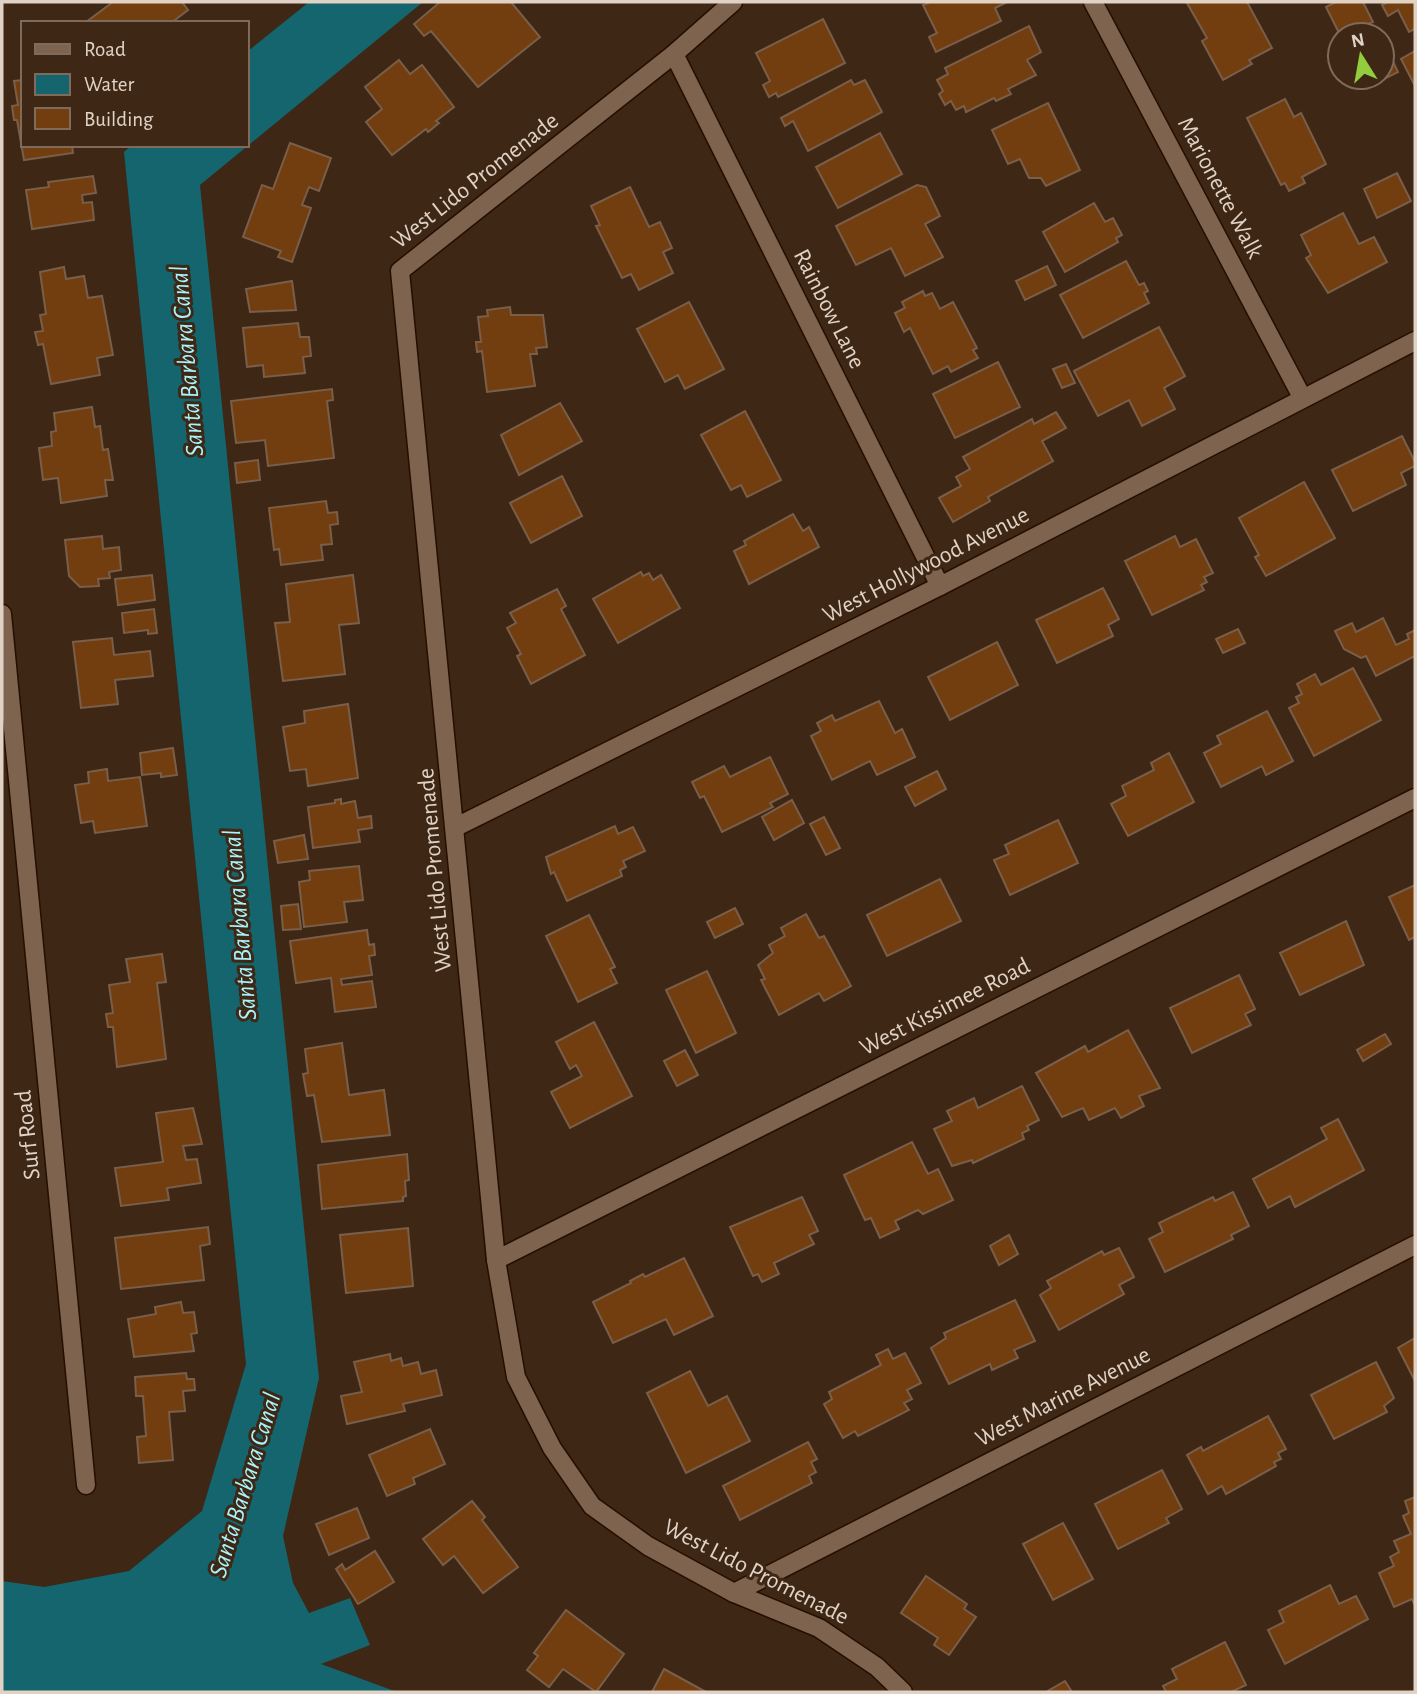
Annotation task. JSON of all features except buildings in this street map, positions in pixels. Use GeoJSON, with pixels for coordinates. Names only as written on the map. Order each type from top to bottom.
{"type":"FeatureCollection","features":[{"type":"Feature","properties":{"kind":"street","name":"West Lido Promenade"},"geometry":{"type":"LineString","coordinates":[[733,2],[674,54],[400,271],[496,1260],[516,1377],[552,1448],[592,1506],[648,1546],[734,1593],[819,1629],[877,1667],[903,1692]]}},
{"type":"Feature","properties":{"kind":"street","name":"Marionette Walk"},"geometry":{"type":"LineString","coordinates":[[1093,2],[1302,397]]}},
{"type":"Feature","properties":{"kind":"street","name":"Rainbow Lane"},"geometry":{"type":"LineString","coordinates":[[674,54],[940,586]]}},
{"type":"Feature","properties":{"kind":"street","name":"West Hollywood Avenue"},"geometry":{"type":"LineString","coordinates":[[456,827],[940,586],[1415,341]]}},
{"type":"Feature","properties":{"kind":"street","name":"Surf Road"},"geometry":{"type":"LineString","coordinates":[[2,614],[86,1485]]}},
{"type":"Feature","properties":{"kind":"street","name":"West Kissimee Road"},"geometry":{"type":"LineString","coordinates":[[496,1260],[1415,798]]}},
{"type":"Feature","properties":{"kind":"street","name":"West Marine Avenue"},"geometry":{"type":"LineString","coordinates":[[734,1593],[1415,1245]]}},
{"type":"Feature","properties":{"kind":"water"},"geometry":{"type":"Polygon","coordinates":[[[309,2],[423,2],[248,146],[248,51],[309,2]]]}},
{"type":"Feature","properties":{"kind":"water","name":"Santa Barbara Canal"},"geometry":{"type":"Polygon","coordinates":[[[130,147],[246,147],[200,185],[319,1378],[283,1536],[293,1583],[309,1613],[350,1598],[370,1645],[321,1664],[397,1692],[2,1692],[2,1581],[44,1587],[129,1571],[202,1511],[246,1364],[124,152],[130,147]]]}}]}
